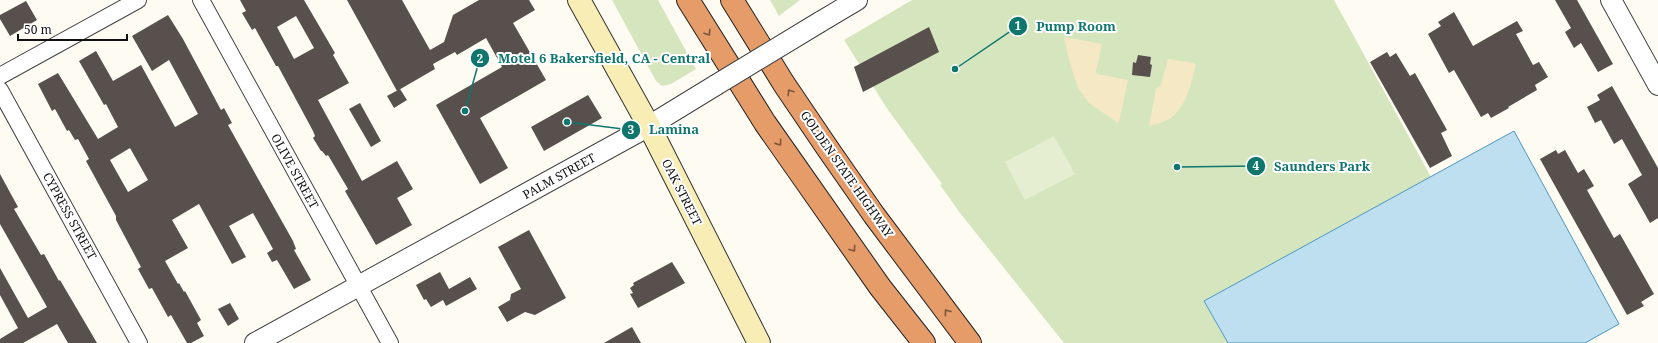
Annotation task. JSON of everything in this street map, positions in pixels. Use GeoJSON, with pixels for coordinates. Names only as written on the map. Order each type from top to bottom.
{"type":"FeatureCollection","features":[{"type":"Feature","properties":{"kind":"highway"},"geometry":{"type":"LineString","coordinates":[[688,0],[770,130],[880,287],[924,343]]}},
{"type":"Feature","properties":{"kind":"highway","name":"GOLDEN STATE HIGHWAY"},"geometry":{"type":"LineString","coordinates":[[732,0],[784,84],[828,149],[874,215],[970,343]]}},
{"type":"Feature","properties":{"kind":"main road","name":"OAK STREET"},"geometry":{"type":"LineString","coordinates":[[579,0],[649,126],[760,343]]}},
{"type":"Feature","properties":{"kind":"street"},"geometry":{"type":"LineString","coordinates":[[0,76],[138,0]]}},
{"type":"Feature","properties":{"kind":"street","name":"OLIVE STREET"},"geometry":{"type":"LineString","coordinates":[[201,0],[390,343]]}},
{"type":"Feature","properties":{"kind":"street","name":"PALM STREET"},"geometry":{"type":"LineString","coordinates":[[255,343],[649,126],[683,104],[857,0]]}},
{"type":"Feature","properties":{"kind":"street"},"geometry":{"type":"LineString","coordinates":[[1611,0],[1658,85]]}},
{"type":"Feature","properties":{"kind":"street","name":"CYPRESS STREET"},"geometry":{"type":"LineString","coordinates":[[0,90],[139,343]]}},
{"type":"Feature","properties":{"kind":"green space"},"geometry":{"type":"Polygon","coordinates":[[[612,0],[658,0],[696,69],[671,84],[662,86],[656,81],[612,0]]]}},
{"type":"Feature","properties":{"kind":"green space"},"geometry":{"type":"Polygon","coordinates":[[[770,0],[800,0],[779,16],[770,0]]]}},
{"type":"Feature","properties":{"kind":"green space"},"geometry":{"type":"Polygon","coordinates":[[[912,0],[1334,0],[1431,177],[1204,301],[1228,343],[1064,343],[960,213],[940,185],[942,184],[886,107],[844,40],[912,0]]]}},
{"type":"Feature","properties":{"kind":"green space"},"geometry":{"type":"Polygon","coordinates":[[[1054,136],[1075,174],[1025,200],[1005,162],[1054,136]]]}},
{"type":"Feature","properties":{"kind":"sand"},"geometry":{"type":"Polygon","coordinates":[[[1064,37],[1102,44],[1096,72],[1097,74],[1128,80],[1118,123],[1089,103],[1078,88],[1069,60],[1064,37]]]}},
{"type":"Feature","properties":{"kind":"sand"},"geometry":{"type":"Polygon","coordinates":[[[1168,59],[1193,63],[1196,65],[1188,93],[1177,112],[1172,117],[1161,123],[1149,126],[1156,89],[1161,85],[1168,59]]]}},
{"type":"Feature","properties":{"kind":"water"},"geometry":{"type":"Polygon","coordinates":[[[1514,131],[1619,324],[1585,343],[1228,343],[1204,301],[1514,131]]]}},
{"type":"Feature","properties":{"kind":"building"},"geometry":{"type":"Polygon","coordinates":[[[240,0],[304,0],[335,53],[333,55],[349,83],[318,100],[362,181],[397,161],[413,189],[397,198],[412,225],[376,245],[345,191],[348,189],[328,155],[326,156],[321,151],[313,138],[315,136],[313,131],[278,66],[276,66],[255,28],[252,30],[242,13],[246,11],[240,0]],[[296,16],[277,27],[294,59],[314,48],[296,16]]]}},
{"type":"Feature","properties":{"kind":"building"},"geometry":{"type":"Polygon","coordinates":[[[347,0],[402,0],[430,50],[444,42],[453,15],[479,0],[529,0],[535,10],[513,23],[546,80],[480,118],[508,168],[480,184],[436,105],[502,67],[486,38],[457,55],[455,52],[433,64],[435,69],[397,91],[347,0]]]}},
{"type":"Feature","properties":{"kind":"building"},"geometry":{"type":"Polygon","coordinates":[[[1555,0],[1577,0],[1613,64],[1598,72],[1581,43],[1574,48],[1565,32],[1571,28],[1555,0]]]}},
{"type":"Feature","properties":{"kind":"building"},"geometry":{"type":"Polygon","coordinates":[[[26,1],[37,20],[10,36],[0,19],[0,15],[26,1]]]}},
{"type":"Feature","properties":{"kind":"building"},"geometry":{"type":"Polygon","coordinates":[[[1454,12],[1473,46],[1517,21],[1523,31],[1516,34],[1533,65],[1539,62],[1548,77],[1535,85],[1537,90],[1508,107],[1509,108],[1491,118],[1488,113],[1481,117],[1454,70],[1449,73],[1428,34],[1441,26],[1438,22],[1454,12]]]}},
{"type":"Feature","properties":{"kind":"building"},"geometry":{"type":"Polygon","coordinates":[[[168,15],[183,39],[221,110],[224,108],[232,123],[228,125],[293,241],[296,249],[294,250],[311,280],[294,289],[277,260],[272,262],[267,253],[273,249],[253,213],[229,226],[246,257],[232,264],[199,204],[172,220],[188,248],[165,261],[178,284],[179,283],[184,292],[185,291],[201,320],[197,323],[204,336],[191,343],[187,343],[171,315],[168,317],[152,288],[149,289],[138,269],[141,267],[116,220],[116,216],[86,161],[89,159],[78,139],[75,140],[69,130],[67,131],[55,109],[52,111],[38,84],[58,73],[98,139],[118,127],[106,104],[104,105],[79,61],[96,51],[113,81],[141,65],[175,127],[198,114],[169,60],[152,71],[132,36],[168,15]],[[130,148],[110,160],[128,192],[148,180],[130,148]]]}},
{"type":"Feature","properties":{"kind":"building"},"geometry":{"type":"Polygon","coordinates":[[[929,27],[939,52],[863,92],[854,67],[929,27]]]}},
{"type":"Feature","properties":{"kind":"building"},"geometry":{"type":"Polygon","coordinates":[[[1387,52],[1390,57],[1396,53],[1410,76],[1415,73],[1447,130],[1441,133],[1452,156],[1430,168],[1370,62],[1387,52]]]}},
{"type":"Feature","properties":{"kind":"building"},"geometry":{"type":"Polygon","coordinates":[[[1138,55],[1151,57],[1150,64],[1152,65],[1150,77],[1132,75],[1133,62],[1136,63],[1138,55]]]}},
{"type":"Feature","properties":{"kind":"building"},"geometry":{"type":"Polygon","coordinates":[[[1612,86],[1658,168],[1658,218],[1650,223],[1628,184],[1642,175],[1622,139],[1614,144],[1601,120],[1595,123],[1587,107],[1600,100],[1597,95],[1612,86]]]}},
{"type":"Feature","properties":{"kind":"building"},"geometry":{"type":"Polygon","coordinates":[[[400,89],[407,100],[394,108],[387,96],[400,89]]]}},
{"type":"Feature","properties":{"kind":"building"},"geometry":{"type":"Polygon","coordinates":[[[588,95],[602,118],[544,151],[531,127],[588,95]]]}},
{"type":"Feature","properties":{"kind":"building"},"geometry":{"type":"Polygon","coordinates":[[[360,103],[381,141],[371,147],[349,109],[360,103]]]}},
{"type":"Feature","properties":{"kind":"building"},"geometry":{"type":"Polygon","coordinates":[[[1556,150],[1558,154],[1565,150],[1578,173],[1584,169],[1594,186],[1587,190],[1614,238],[1620,234],[1654,294],[1641,302],[1644,306],[1627,315],[1540,159],[1556,150]]]}},
{"type":"Feature","properties":{"kind":"building"},"geometry":{"type":"Polygon","coordinates":[[[0,174],[18,207],[14,209],[41,255],[44,254],[97,343],[68,343],[57,324],[23,343],[0,343],[0,339],[18,328],[0,295],[0,268],[28,318],[47,307],[0,224],[0,174]]]}},
{"type":"Feature","properties":{"kind":"building"},"geometry":{"type":"Polygon","coordinates":[[[529,230],[566,298],[535,315],[525,312],[507,322],[498,307],[510,300],[511,294],[521,289],[498,247],[529,230]]]}},
{"type":"Feature","properties":{"kind":"building"},"geometry":{"type":"Polygon","coordinates":[[[672,262],[685,283],[638,308],[630,294],[633,293],[630,288],[634,285],[633,283],[672,262]]]}},
{"type":"Feature","properties":{"kind":"building"},"geometry":{"type":"Polygon","coordinates":[[[440,272],[449,289],[470,277],[477,289],[446,306],[443,300],[431,307],[426,299],[424,300],[416,285],[440,272]]]}},
{"type":"Feature","properties":{"kind":"building"},"geometry":{"type":"Polygon","coordinates":[[[230,303],[239,319],[228,326],[218,309],[230,303]]]}},
{"type":"Feature","properties":{"kind":"building"},"geometry":{"type":"Polygon","coordinates":[[[632,327],[641,343],[604,343],[632,327]]]}},
{"type":"Feature","properties":{"kind":"place","name":"Pump Room"},"geometry":{"type":"Point","coordinates":[955,69]}},
{"type":"Feature","properties":{"kind":"place","name":"Motel 6 Bakersfield, CA - Central"},"geometry":{"type":"Point","coordinates":[465,111]}},
{"type":"Feature","properties":{"kind":"place","name":"Lamina"},"geometry":{"type":"Point","coordinates":[567,122]}},
{"type":"Feature","properties":{"kind":"place","name":"Saunders Park"},"geometry":{"type":"Point","coordinates":[1177,167]}}]}
